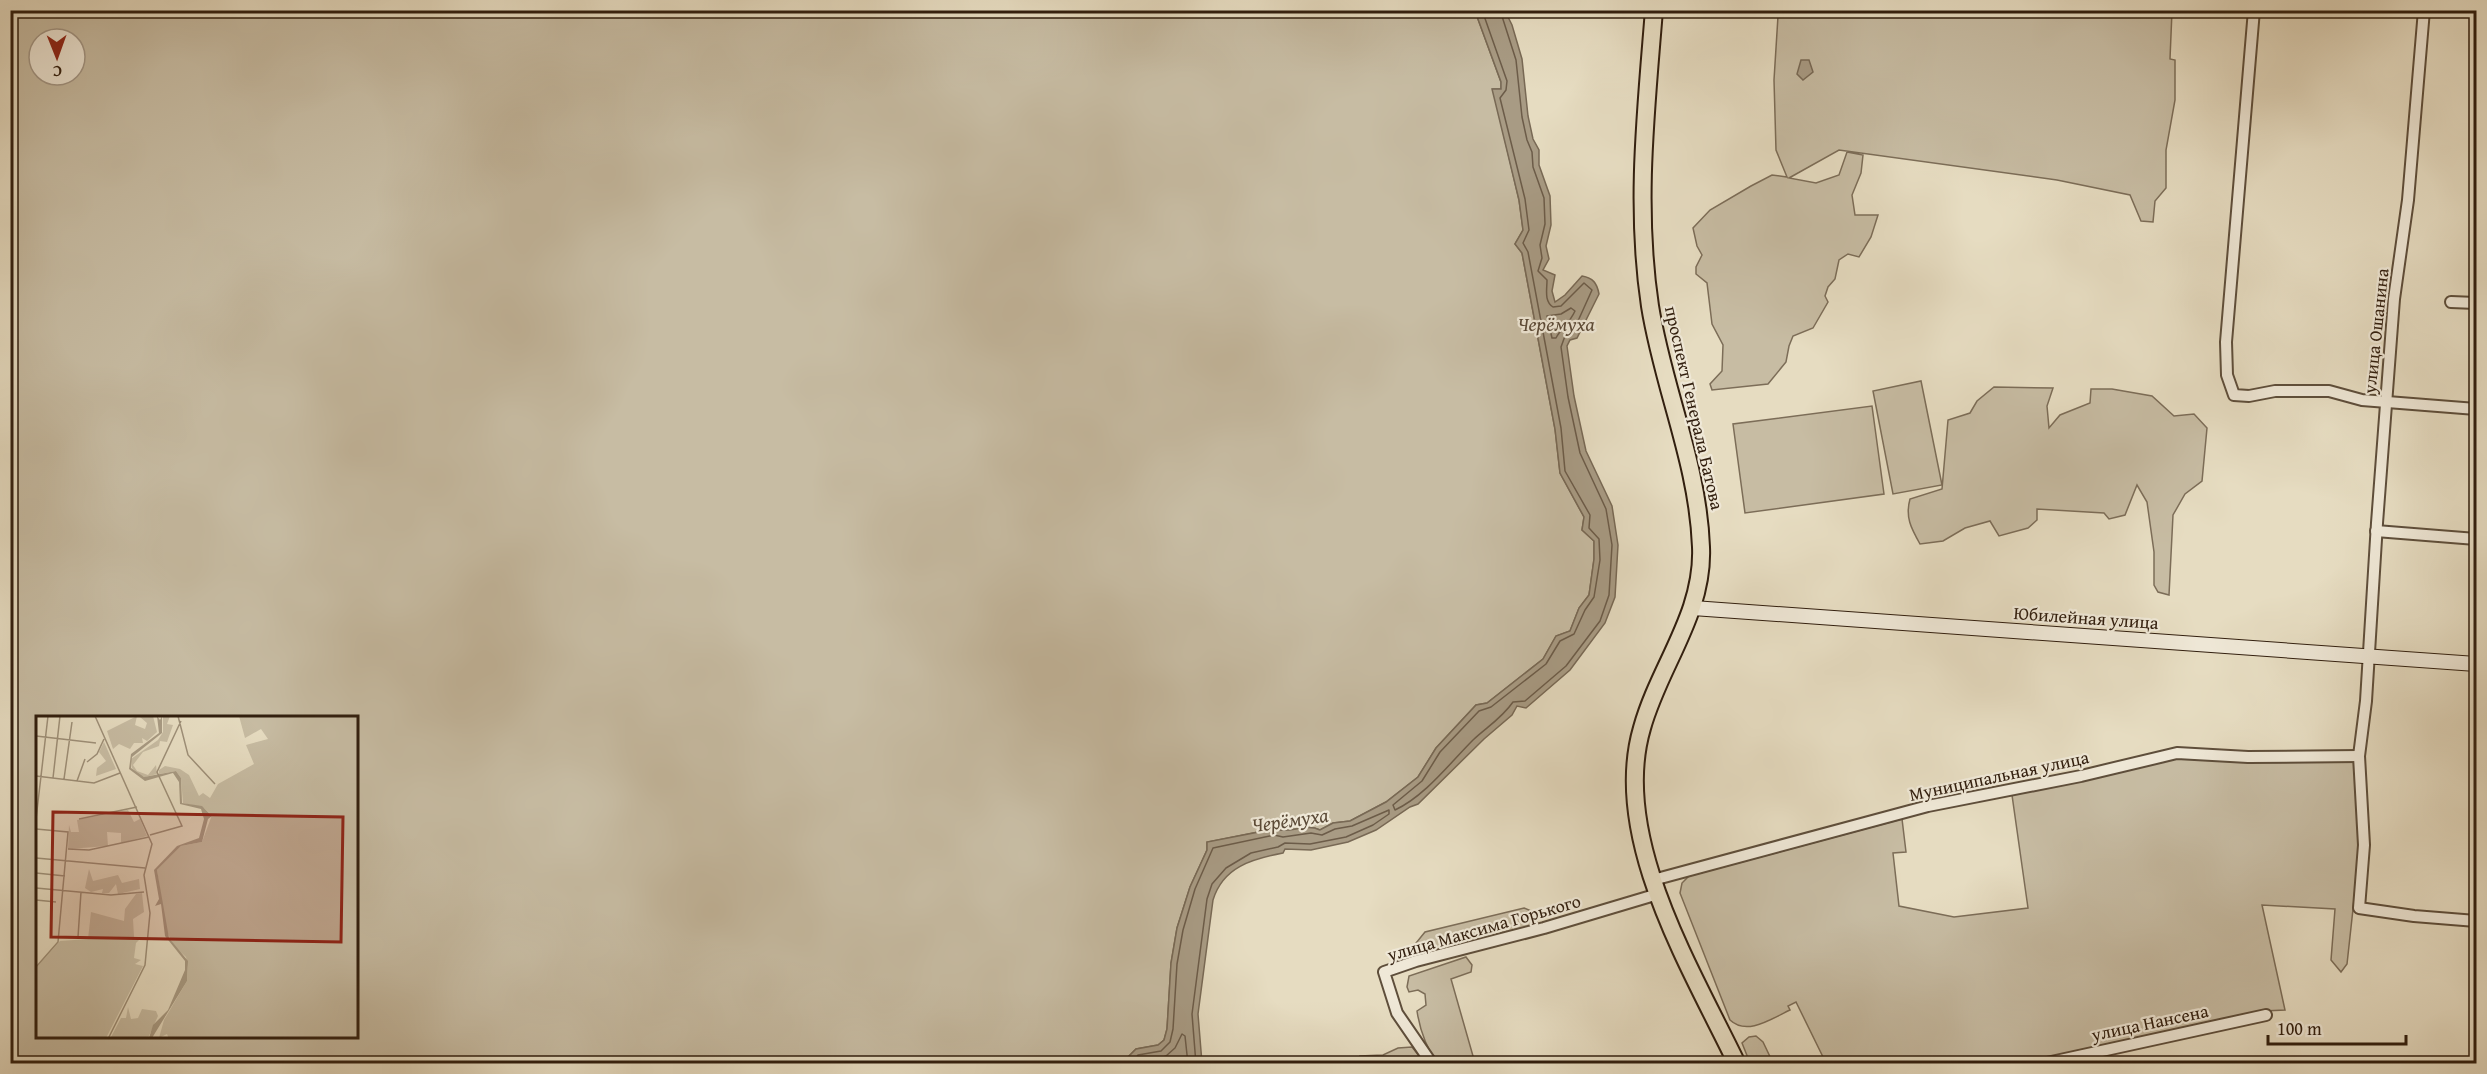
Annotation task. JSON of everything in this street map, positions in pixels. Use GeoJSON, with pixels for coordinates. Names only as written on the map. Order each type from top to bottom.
{"type":"FeatureCollection","features":[{"type":"Feature","properties":{"kind":"main road","name":"проспект Генерала Батова"},"geometry":{"type":"LineString","coordinates":[[1654,10],[1641,162],[1642,232],[1650,308],[1689,457],[1699,510],[1701,558],[1693,608],[1653,695],[1642,727],[1635,773],[1637,813],[1656,887],[1737,1064]]}},
{"type":"Feature","properties":{"kind":"street"},"geometry":{"type":"LineString","coordinates":[[2254,10],[2226,342],[2227,375],[2234,395],[2249,396],[2275,391],[2329,391],[2362,400],[2476,409]]}},
{"type":"Feature","properties":{"kind":"street","name":"улица Ошанина"},"geometry":{"type":"LineString","coordinates":[[2424,10],[2408,200],[2394,299],[2369,656],[2359,756],[2364,845],[2359,908],[2414,916],[2476,921]]}},
{"type":"Feature","properties":{"kind":"street"},"geometry":{"type":"LineString","coordinates":[[2451,302],[2476,303]]}},
{"type":"Feature","properties":{"kind":"street"},"geometry":{"type":"LineString","coordinates":[[2376,531],[2476,539]]}},
{"type":"Feature","properties":{"kind":"street","name":"Юбилейная улица"},"geometry":{"type":"LineString","coordinates":[[1693,608],[2476,664]]}},
{"type":"Feature","properties":{"kind":"street","name":"Муниципальная улица"},"geometry":{"type":"LineString","coordinates":[[1656,887],[1928,806],[2081,776],[2177,753],[2248,757],[2359,756]]}},
{"type":"Feature","properties":{"kind":"street","name":"улица Максима Горького"},"geometry":{"type":"LineString","coordinates":[[1432,1064],[1397,1013],[1384,972],[1416,961],[1544,928],[1656,887]]}},
{"type":"Feature","properties":{"kind":"street","name":"улица Нансена"},"geometry":{"type":"LineString","coordinates":[[2042,1064],[2266,1015]]}},
{"type":"Feature","properties":{"kind":"shaded area"},"geometry":{"type":"Polygon","coordinates":[[[10,11],[1475,11],[1501,82],[1501,89],[1493,89],[1519,200],[1523,230],[1515,244],[1522,253],[1555,429],[1560,473],[1584,517],[1582,530],[1594,541],[1589,595],[1579,608],[1570,631],[1556,636],[1543,659],[1487,703],[1476,705],[1436,748],[1418,777],[1386,802],[1350,821],[1333,823],[1320,830],[1314,828],[1274,829],[1207,842],[1207,850],[1190,887],[1177,928],[1171,963],[1167,1029],[1164,1040],[1158,1045],[1136,1049],[1127,1058],[1127,1063],[11,1063],[10,11]]]}},
{"type":"Feature","properties":{"kind":"shaded area"},"geometry":{"type":"Polygon","coordinates":[[[1752,11],[2172,11],[2170,59],[2175,60],[2175,100],[2166,150],[2166,188],[2155,201],[2153,222],[2141,221],[2130,195],[2057,180],[1839,150],[1789,178],[1816,183],[1839,175],[1847,152],[1863,155],[1861,173],[1852,195],[1855,215],[1878,215],[1871,237],[1859,257],[1848,254],[1839,260],[1835,279],[1828,287],[1825,296],[1828,302],[1813,328],[1793,336],[1786,362],[1768,384],[1712,390],[1710,384],[1722,371],[1723,345],[1712,324],[1707,283],[1696,274],[1696,267],[1702,255],[1697,246],[1693,228],[1710,210],[1751,186],[1772,175],[1787,177],[1776,150],[1774,80],[1778,16],[1752,11]]]}},
{"type":"Feature","properties":{"kind":"shaded area"},"geometry":{"type":"Polygon","coordinates":[[[1921,381],[1942,485],[1893,494],[1873,391],[1921,381]]]}},
{"type":"Feature","properties":{"kind":"shaded area"},"geometry":{"type":"Polygon","coordinates":[[[1994,387],[2053,388],[2047,406],[2049,428],[2060,415],[2090,403],[2091,389],[2112,389],[2152,396],[2174,416],[2194,414],[2207,428],[2202,481],[2185,494],[2173,515],[2169,595],[2158,592],[2154,585],[2154,552],[2147,502],[2137,485],[2125,515],[2109,519],[2104,513],[2037,509],[2037,520],[2028,528],[1999,536],[1990,521],[1965,528],[1943,541],[1920,544],[1910,522],[1908,511],[1910,499],[1942,489],[1948,420],[1970,413],[1977,401],[1994,387]]]}},
{"type":"Feature","properties":{"kind":"shaded area"},"geometry":{"type":"Polygon","coordinates":[[[1872,406],[1884,494],[1745,513],[1733,424],[1872,406]]]}},
{"type":"Feature","properties":{"kind":"shaded area"},"geometry":{"type":"Polygon","coordinates":[[[2178,757],[2356,760],[2360,845],[2347,964],[2341,972],[2331,960],[2335,909],[2262,905],[2285,1010],[2263,1011],[2031,1063],[1826,1063],[1796,1002],[1788,1006],[1790,1010],[1759,1024],[1744,1026],[1737,1025],[1730,1020],[1680,893],[1682,883],[1689,876],[1902,819],[1906,852],[1893,853],[1899,906],[1954,917],[2028,908],[2012,795],[2178,757]]]}},
{"type":"Feature","properties":{"kind":"shaded area"},"geometry":{"type":"Polygon","coordinates":[[[1524,908],[1536,913],[1537,928],[1417,958],[1413,952],[1416,943],[1425,932],[1524,908]]]}},
{"type":"Feature","properties":{"kind":"shaded area"},"geometry":{"type":"Polygon","coordinates":[[[1466,957],[1472,965],[1471,972],[1451,979],[1475,1063],[1437,1063],[1427,1045],[1418,1018],[1417,1011],[1426,1005],[1425,994],[1418,990],[1409,992],[1407,987],[1409,976],[1466,957]]]}},
{"type":"Feature","properties":{"kind":"shaded area"},"geometry":{"type":"Polygon","coordinates":[[[1756,1036],[1763,1042],[1773,1063],[1750,1063],[1742,1043],[1749,1037],[1756,1036]]]}},
{"type":"Feature","properties":{"kind":"shaded area"},"geometry":{"type":"Polygon","coordinates":[[[1412,1047],[1425,1063],[1361,1063],[1360,1056],[1383,1055],[1398,1048],[1412,1047]]]}},
{"type":"Feature","properties":{"kind":"water","name":"Черёмуха"},"geometry":{"type":"Polygon","coordinates":[[[1475,11],[1505,11],[1512,25],[1522,59],[1528,116],[1533,139],[1539,150],[1539,165],[1550,196],[1551,225],[1546,246],[1549,259],[1543,270],[1555,275],[1552,291],[1555,302],[1565,295],[1582,276],[1596,284],[1599,294],[1577,338],[1570,340],[1567,346],[1574,396],[1586,451],[1612,506],[1618,545],[1615,597],[1605,623],[1570,670],[1526,708],[1517,706],[1512,715],[1484,739],[1418,804],[1376,830],[1348,842],[1311,850],[1285,849],[1283,853],[1260,858],[1231,872],[1213,900],[1198,1014],[1202,1063],[1127,1063],[1127,1058],[1136,1049],[1158,1045],[1164,1040],[1167,1029],[1171,963],[1177,928],[1190,887],[1207,850],[1207,842],[1274,829],[1314,828],[1320,830],[1333,823],[1350,821],[1386,802],[1418,777],[1436,748],[1476,705],[1487,703],[1543,659],[1556,636],[1570,631],[1579,608],[1589,595],[1594,541],[1582,530],[1584,517],[1560,473],[1555,429],[1522,253],[1515,244],[1523,230],[1519,200],[1492,89],[1501,89],[1501,82],[1475,11]]]}},
{"type":"Feature","properties":{"kind":"water"},"geometry":{"type":"Polygon","coordinates":[[[1801,60],[1809,60],[1813,72],[1803,80],[1797,74],[1801,60]]]}}]}
